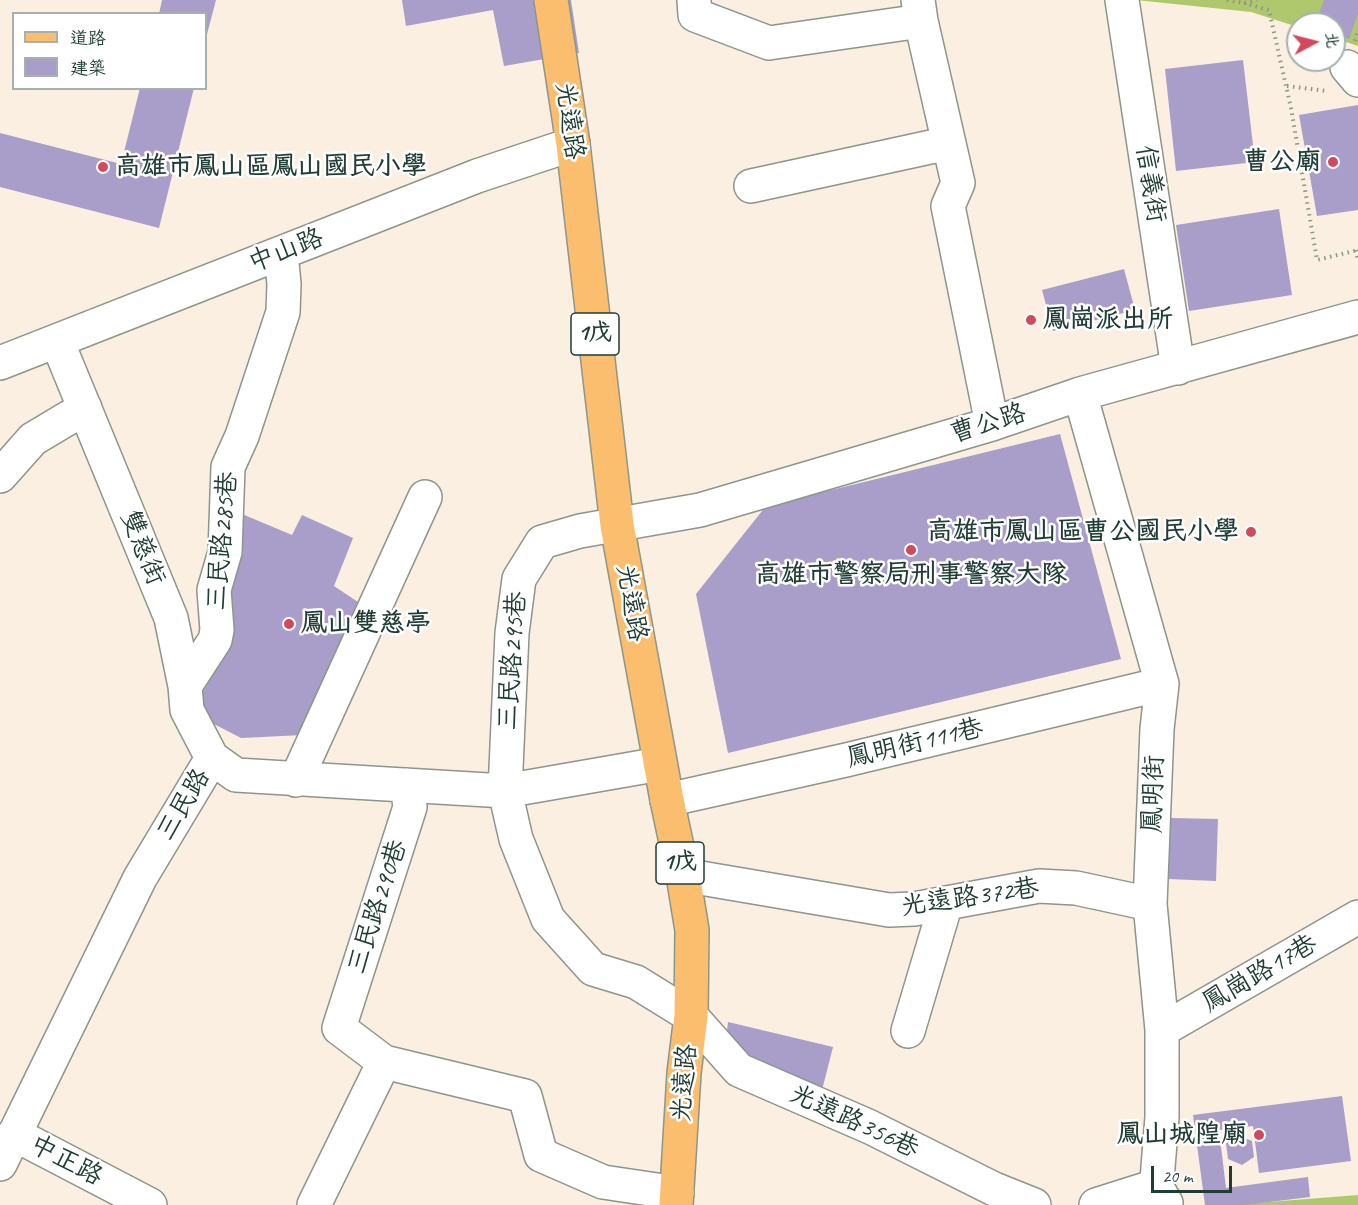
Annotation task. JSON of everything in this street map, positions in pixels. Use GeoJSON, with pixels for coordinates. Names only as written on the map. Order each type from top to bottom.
{"type":"FeatureCollection","features":[{"type":"Feature","properties":{"kind":"main road","name":"光遠路"},"geometry":{"type":"LineString","coordinates":[[551,0],[573,144],[617,525],[692,930],[691,1016],[684,1073],[676,1199]]}},
{"type":"Feature","properties":{"kind":"street"},"geometry":{"type":"LineString","coordinates":[[694,0],[695,15],[769,43],[919,11],[958,183],[948,206],[992,424]]}},
{"type":"Feature","properties":{"kind":"street","name":"信義街"},"geometry":{"type":"LineString","coordinates":[[1122,0],[1178,368]]}},
{"type":"Feature","properties":{"kind":"street"},"geometry":{"type":"LineString","coordinates":[[751,186],[949,143]]}},
{"type":"Feature","properties":{"kind":"street","name":"中山路"},"geometry":{"type":"LineString","coordinates":[[0,363],[477,176],[573,144]]}},
{"type":"Feature","properties":{"kind":"street","name":"三民路285巷"},"geometry":{"type":"LineString","coordinates":[[185,686],[215,640],[217,630],[214,590],[226,542],[228,467],[242,436],[282,312],[284,284],[282,253]]}},
{"type":"Feature","properties":{"kind":"street","name":"曹公路"},"geometry":{"type":"LineString","coordinates":[[617,525],[700,510],[992,424],[1080,394],[1358,317]]}},
{"type":"Feature","properties":{"kind":"street","name":"雙慈街"},"geometry":{"type":"LineString","coordinates":[[57,341],[171,618],[185,686],[187,710],[212,758]]}},
{"type":"Feature","properties":{"kind":"street","name":"鳳明街"},"geometry":{"type":"LineString","coordinates":[[1080,394],[1162,684],[1157,729],[1150,904],[1162,1030],[1159,1199]]}},
{"type":"Feature","properties":{"kind":"street"},"geometry":{"type":"LineString","coordinates":[[0,476],[33,439],[85,408]]}},
{"type":"Feature","properties":{"kind":"street"},"geometry":{"type":"LineString","coordinates":[[296,780],[425,497]]}},
{"type":"Feature","properties":{"kind":"street","name":"三民路295巷"},"geometry":{"type":"LineString","coordinates":[[617,525],[580,531],[542,542],[519,579],[512,633],[506,791],[516,839],[548,919],[593,969],[636,982],[691,1016]]}},
{"type":"Feature","properties":{"kind":"street","name":"鳳明街111巷"},"geometry":{"type":"LineString","coordinates":[[667,800],[846,760],[1162,684]]}},
{"type":"Feature","properties":{"kind":"street","name":"三民路"},"geometry":{"type":"LineString","coordinates":[[0,1164],[140,878],[212,758],[236,775],[506,791],[660,764]]}},
{"type":"Feature","properties":{"kind":"street","name":"三民路290巷"},"geometry":{"type":"LineString","coordinates":[[384,1062],[339,1028],[410,807],[407,785]]}},
{"type":"Feature","properties":{"kind":"street","name":"光遠路372巷"},"geometry":{"type":"LineString","coordinates":[[683,875],[889,910],[914,909],[1039,886],[1076,888],[1150,904]]}},
{"type":"Feature","properties":{"kind":"street"},"geometry":{"type":"LineString","coordinates":[[908,1031],[946,903]]}},
{"type":"Feature","properties":{"kind":"street","name":"鳳崗路17巷"},"geometry":{"type":"LineString","coordinates":[[1162,1030],[1358,917]]}},
{"type":"Feature","properties":{"kind":"street","name":"光遠路356巷"},"geometry":{"type":"LineString","coordinates":[[691,1016],[739,1070],[870,1127],[994,1188],[1034,1205]]}},
{"type":"Feature","properties":{"kind":"street"},"geometry":{"type":"LineString","coordinates":[[314,1205],[384,1062],[525,1096],[541,1155],[603,1182],[676,1199]]}},
{"type":"Feature","properties":{"kind":"street","name":"中正路"},"geometry":{"type":"LineString","coordinates":[[14,1134],[150,1205]]}},
{"type":"Feature","properties":{"kind":"street"},"geometry":{"type":"LineString","coordinates":[[1096,1205],[1159,1199]]}},
{"type":"Feature","properties":{"kind":"path"},"geometry":{"type":"LineString","coordinates":[[1227,0],[1269,10],[1287,86],[1317,260],[1357,250],[1358,261]]}},
{"type":"Feature","properties":{"kind":"path"},"geometry":{"type":"LineString","coordinates":[[1244,3],[1257,0]]}},
{"type":"Feature","properties":{"kind":"path"},"geometry":{"type":"LineString","coordinates":[[1287,86],[1346,80]]}},
{"type":"Feature","properties":{"kind":"green space"},"geometry":{"type":"Polygon","coordinates":[[[1136,0],[1358,0],[1358,46],[1346,42],[1346,12],[1286,12],[1286,23],[1251,12],[1136,0]]]}},
{"type":"Feature","properties":{"kind":"green space"},"geometry":{"type":"Polygon","coordinates":[[[1358,1195],[1358,1205],[1230,1205],[1358,1195]]]}},
{"type":"Feature","properties":{"kind":"building"},"geometry":{"type":"Polygon","coordinates":[[[162,0],[216,0],[207,34],[207,12],[159,12],[162,0]]]}},
{"type":"Feature","properties":{"kind":"building"},"geometry":{"type":"Polygon","coordinates":[[[402,0],[571,0],[579,53],[504,66],[493,10],[406,26],[402,0]]]}},
{"type":"Feature","properties":{"kind":"building"},"geometry":{"type":"Polygon","coordinates":[[[1324,0],[1358,0],[1358,13],[1349,39],[1346,38],[1346,12],[1320,12],[1324,0]]]}},
{"type":"Feature","properties":{"kind":"building"},"geometry":{"type":"Polygon","coordinates":[[[1243,60],[1255,162],[1176,171],[1165,69],[1243,60]]]}},
{"type":"Feature","properties":{"kind":"building"},"geometry":{"type":"Polygon","coordinates":[[[140,90],[194,90],[159,228],[0,187],[0,133],[121,164],[140,90]]]}},
{"type":"Feature","properties":{"kind":"building","name":"曹公廟"},"geometry":{"type":"Polygon","coordinates":[[[1358,105],[1358,210],[1317,216],[1299,115],[1358,105]]]}},
{"type":"Feature","properties":{"kind":"building"},"geometry":{"type":"Polygon","coordinates":[[[1279,209],[1292,295],[1189,311],[1176,225],[1279,209]]]}},
{"type":"Feature","properties":{"kind":"building"},"geometry":{"type":"Polygon","coordinates":[[[1124,269],[1135,310],[1053,331],[1042,290],[1124,269]]]}},
{"type":"Feature","properties":{"kind":"building","name":"高雄市警察局刑事警察大隊"},"geometry":{"type":"Polygon","coordinates":[[[1060,434],[1121,659],[728,753],[696,594],[766,506],[1060,434]]]}},
{"type":"Feature","properties":{"kind":"building","name":"鳳山雙慈亭"},"geometry":{"type":"Polygon","coordinates":[[[242,514],[292,535],[302,515],[353,538],[334,586],[367,608],[303,735],[241,738],[187,710],[242,514]]]}},
{"type":"Feature","properties":{"kind":"building"},"geometry":{"type":"Polygon","coordinates":[[[1170,818],[1218,819],[1216,881],[1168,879],[1170,818]]]}},
{"type":"Feature","properties":{"kind":"building"},"geometry":{"type":"Polygon","coordinates":[[[728,1022],[833,1047],[821,1094],[724,1058],[728,1022]]]}},
{"type":"Feature","properties":{"kind":"building"},"geometry":{"type":"Polygon","coordinates":[[[1342,1096],[1351,1161],[1259,1173],[1253,1126],[1219,1130],[1226,1188],[1308,1177],[1310,1197],[1245,1205],[1205,1205],[1193,1115],[1342,1096]]]}},
{"type":"Feature","properties":{"kind":"building"},"geometry":{"type":"Polygon","coordinates":[[[1238,1135],[1252,1141],[1254,1157],[1242,1165],[1228,1159],[1226,1143],[1238,1135]]]}},
{"type":"Feature","properties":{"kind":"place","name":"曹公廟"},"geometry":{"type":"Point","coordinates":[1333,162]}},
{"type":"Feature","properties":{"kind":"place","name":"高雄市鳳山區鳳山國民小學"},"geometry":{"type":"Point","coordinates":[103,167]}},
{"type":"Feature","properties":{"kind":"place","name":"鳳崗派出所"},"geometry":{"type":"Point","coordinates":[1031,320]}},
{"type":"Feature","properties":{"kind":"place","name":"高雄市鳳山區曹公國民小學"},"geometry":{"type":"Point","coordinates":[1251,532]}},
{"type":"Feature","properties":{"kind":"place","name":"高雄市警察局刑事警察大隊"},"geometry":{"type":"Point","coordinates":[911,550]}},
{"type":"Feature","properties":{"kind":"place","name":"鳳山雙慈亭"},"geometry":{"type":"Point","coordinates":[289,624]}},
{"type":"Feature","properties":{"kind":"place","name":"鳳山城隍廟"},"geometry":{"type":"Point","coordinates":[1259,1135]}}]}
